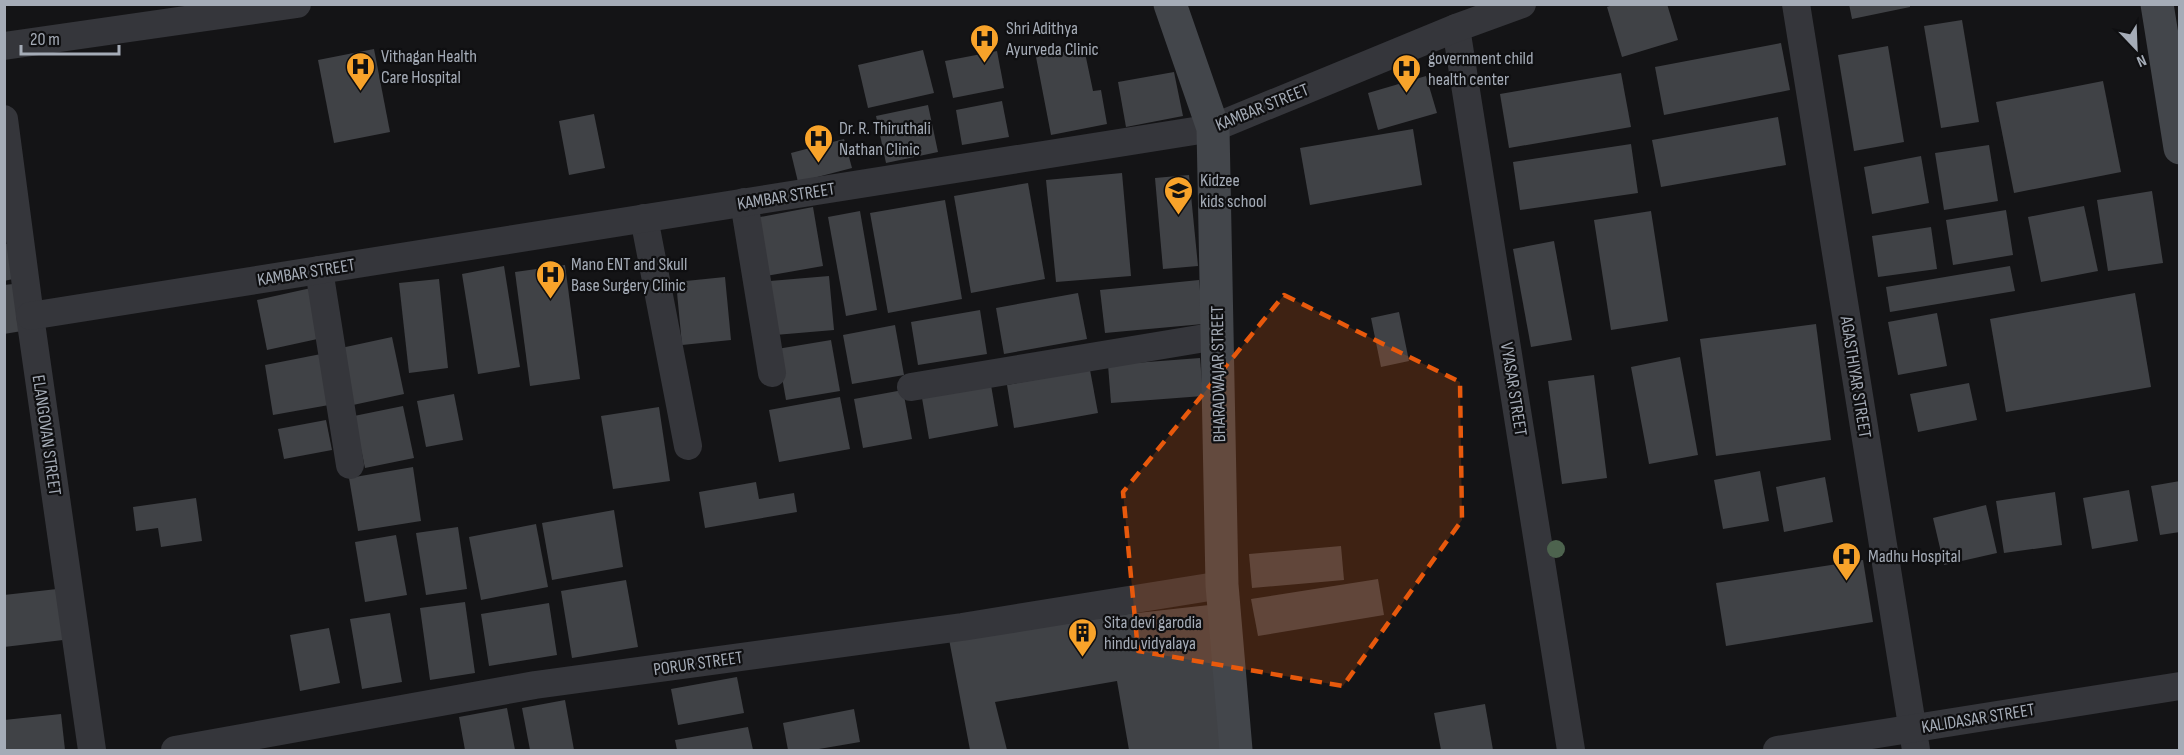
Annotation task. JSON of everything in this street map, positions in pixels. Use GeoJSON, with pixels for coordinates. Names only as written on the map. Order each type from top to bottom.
{"type":"FeatureCollection","features":[{"type":"Feature","properties":{"kind":"street"},"geometry":{"type":"LineString","coordinates":[[4,46],[297,4]]}},
{"type":"Feature","properties":{"kind":"street","name":"BHARADWAJAR STREET"},"geometry":{"type":"LineString","coordinates":[[1170,4],[1213,128],[1222,585],[1236,750]]}},
{"type":"Feature","properties":{"kind":"street","name":"KAMBAR STREET"},"geometry":{"type":"LineString","coordinates":[[30,316],[1213,128],[1456,28],[1522,4]]}},
{"type":"Feature","properties":{"kind":"street","name":"AGASTHIYAR STREET"},"geometry":{"type":"LineString","coordinates":[[1797,4],[1914,740]]}},
{"type":"Feature","properties":{"kind":"street"},"geometry":{"type":"LineString","coordinates":[[2157,4],[2180,148]]}},
{"type":"Feature","properties":{"kind":"street","name":"VYASAR STREET"},"geometry":{"type":"LineString","coordinates":[[1456,28],[1571,750]]}},
{"type":"Feature","properties":{"kind":"street","name":"ELANGOVAN STREET"},"geometry":{"type":"LineString","coordinates":[[4,119],[92,750]]}},
{"type":"Feature","properties":{"kind":"street"},"geometry":{"type":"LineString","coordinates":[[744,202],[772,373]]}},
{"type":"Feature","properties":{"kind":"street"},"geometry":{"type":"LineString","coordinates":[[644,218],[688,446]]}},
{"type":"Feature","properties":{"kind":"street"},"geometry":{"type":"LineString","coordinates":[[319,270],[350,465]]}},
{"type":"Feature","properties":{"kind":"street"},"geometry":{"type":"LineString","coordinates":[[911,387],[1217,336]]}},
{"type":"Feature","properties":{"kind":"street","name":"PORUR STREET"},"geometry":{"type":"LineString","coordinates":[[176,750],[535,685],[962,627],[1222,585]]}},
{"type":"Feature","properties":{"kind":"street","name":"KALIDASAR STREET"},"geometry":{"type":"LineString","coordinates":[[1777,750],[1914,740],[2180,686]]}},
{"type":"Feature","properties":{"kind":"highlighted area"},"geometry":{"type":"Polygon","coordinates":[[[1284,295],[1460,382],[1462,520],[1343,686],[1138,651],[1123,492],[1284,295]]]}},
{"type":"Feature","properties":{"kind":"building"},"geometry":{"type":"Polygon","coordinates":[[[1616,4],[1667,4],[1678,40],[1622,57],[1607,7],[1616,4]]]}},
{"type":"Feature","properties":{"kind":"building"},"geometry":{"type":"Polygon","coordinates":[[[1849,4],[1910,4],[1910,7],[1852,19],[1849,4]]]}},
{"type":"Feature","properties":{"kind":"building"},"geometry":{"type":"Polygon","coordinates":[[[1962,20],[1979,122],[1941,128],[1924,26],[1962,20]]]}},
{"type":"Feature","properties":{"kind":"building"},"geometry":{"type":"Polygon","coordinates":[[[1781,43],[1790,90],[1664,115],[1655,67],[1781,43]]]}},
{"type":"Feature","properties":{"kind":"building"},"geometry":{"type":"Polygon","coordinates":[[[1888,46],[1904,142],[1854,151],[1838,55],[1888,46]]]}},
{"type":"Feature","properties":{"kind":"building"},"geometry":{"type":"Polygon","coordinates":[[[1084,48],[1093,91],[1101,90],[1107,124],[1051,135],[1036,57],[1084,48]]]}},
{"type":"Feature","properties":{"kind":"building"},"geometry":{"type":"Polygon","coordinates":[[[374,49],[390,132],[334,143],[318,60],[374,49]]]}},
{"type":"Feature","properties":{"kind":"building"},"geometry":{"type":"Polygon","coordinates":[[[923,50],[934,93],[868,108],[858,65],[923,50]]]}},
{"type":"Feature","properties":{"kind":"building"},"geometry":{"type":"Polygon","coordinates":[[[997,51],[1004,88],[953,98],[945,61],[997,51]]]}},
{"type":"Feature","properties":{"kind":"building"},"geometry":{"type":"Polygon","coordinates":[[[1174,72],[1183,116],[1126,127],[1118,82],[1174,72]]]}},
{"type":"Feature","properties":{"kind":"building"},"geometry":{"type":"Polygon","coordinates":[[[1621,73],[1631,127],[1509,148],[1500,94],[1621,73]]]}},
{"type":"Feature","properties":{"kind":"building"},"geometry":{"type":"Polygon","coordinates":[[[1426,76],[1437,113],[1378,130],[1368,93],[1426,76]]]}},
{"type":"Feature","properties":{"kind":"building"},"geometry":{"type":"Polygon","coordinates":[[[2103,81],[2121,172],[2014,193],[1996,102],[2103,81]]]}},
{"type":"Feature","properties":{"kind":"building"},"geometry":{"type":"Polygon","coordinates":[[[1002,101],[1009,137],[962,145],[956,110],[1002,101]]]}},
{"type":"Feature","properties":{"kind":"building"},"geometry":{"type":"Polygon","coordinates":[[[928,105],[938,152],[886,163],[876,116],[928,105]]]}},
{"type":"Feature","properties":{"kind":"building"},"geometry":{"type":"Polygon","coordinates":[[[594,114],[605,168],[569,175],[559,121],[594,114]]]}},
{"type":"Feature","properties":{"kind":"building"},"geometry":{"type":"Polygon","coordinates":[[[1778,117],[1786,165],[1661,187],[1652,140],[1778,117]]]}},
{"type":"Feature","properties":{"kind":"building"},"geometry":{"type":"Polygon","coordinates":[[[1413,129],[1422,185],[1310,205],[1300,148],[1413,129]]]}},
{"type":"Feature","properties":{"kind":"building"},"geometry":{"type":"Polygon","coordinates":[[[844,139],[852,168],[798,182],[791,153],[844,139]]]}},
{"type":"Feature","properties":{"kind":"building"},"geometry":{"type":"Polygon","coordinates":[[[1631,144],[1638,193],[1520,210],[1513,162],[1631,144]]]}},
{"type":"Feature","properties":{"kind":"building"},"geometry":{"type":"Polygon","coordinates":[[[1989,145],[1998,201],[1944,210],[1935,153],[1989,145]]]}},
{"type":"Feature","properties":{"kind":"building"},"geometry":{"type":"Polygon","coordinates":[[[1921,156],[1929,203],[1872,214],[1864,167],[1921,156]]]}},
{"type":"Feature","properties":{"kind":"building"},"geometry":{"type":"Polygon","coordinates":[[[1122,173],[1131,276],[1056,282],[1046,180],[1122,173]]]}},
{"type":"Feature","properties":{"kind":"building"},"geometry":{"type":"Polygon","coordinates":[[[1189,175],[1198,266],[1163,269],[1155,178],[1189,175]]]}},
{"type":"Feature","properties":{"kind":"building"},"geometry":{"type":"Polygon","coordinates":[[[1028,183],[1045,279],[971,293],[954,196],[1028,183]]]}},
{"type":"Feature","properties":{"kind":"building"},"geometry":{"type":"Polygon","coordinates":[[[2152,191],[2163,263],[2108,271],[2097,200],[2152,191]]]}},
{"type":"Feature","properties":{"kind":"building"},"geometry":{"type":"Polygon","coordinates":[[[945,200],[962,299],[888,313],[870,213],[945,200]]]}},
{"type":"Feature","properties":{"kind":"building"},"geometry":{"type":"Polygon","coordinates":[[[2084,206],[2098,271],[2041,282],[2028,217],[2084,206]]]}},
{"type":"Feature","properties":{"kind":"building"},"geometry":{"type":"Polygon","coordinates":[[[813,207],[823,266],[766,276],[755,218],[813,207]]]}},
{"type":"Feature","properties":{"kind":"building"},"geometry":{"type":"Polygon","coordinates":[[[2006,210],[2013,255],[1953,265],[1946,220],[2006,210]]]}},
{"type":"Feature","properties":{"kind":"building"},"geometry":{"type":"Polygon","coordinates":[[[860,211],[877,310],[846,316],[828,217],[860,211]]]}},
{"type":"Feature","properties":{"kind":"building"},"geometry":{"type":"Polygon","coordinates":[[[1651,211],[1668,321],[1611,330],[1594,220],[1651,211]]]}},
{"type":"Feature","properties":{"kind":"building"},"geometry":{"type":"Polygon","coordinates":[[[1931,227],[1937,269],[1878,277],[1872,236],[1931,227]]]}},
{"type":"Feature","properties":{"kind":"building"},"geometry":{"type":"Polygon","coordinates":[[[1554,241],[1572,340],[1531,347],[1513,249],[1554,241]]]}},
{"type":"Feature","properties":{"kind":"building"},"geometry":{"type":"Polygon","coordinates":[[[4,244],[7,244],[13,279],[4,281],[4,244]]]}},
{"type":"Feature","properties":{"kind":"building"},"geometry":{"type":"Polygon","coordinates":[[[565,265],[580,379],[530,386],[515,272],[565,265]]]}},
{"type":"Feature","properties":{"kind":"building"},"geometry":{"type":"Polygon","coordinates":[[[504,266],[520,367],[478,374],[462,274],[504,266]]]}},
{"type":"Feature","properties":{"kind":"building"},"geometry":{"type":"Polygon","coordinates":[[[2010,266],[2015,291],[1890,312],[1886,287],[2010,266]]]}},
{"type":"Feature","properties":{"kind":"building"},"geometry":{"type":"Polygon","coordinates":[[[829,276],[834,330],[775,335],[770,281],[829,276]]]}},
{"type":"Feature","properties":{"kind":"building"},"geometry":{"type":"Polygon","coordinates":[[[725,277],[731,340],[682,345],[676,282],[725,277]]]}},
{"type":"Feature","properties":{"kind":"building"},"geometry":{"type":"Polygon","coordinates":[[[439,279],[448,368],[409,373],[399,283],[439,279]]]}},
{"type":"Feature","properties":{"kind":"building"},"geometry":{"type":"Polygon","coordinates":[[[1199,280],[1203,324],[1105,333],[1100,290],[1199,280]]]}},
{"type":"Feature","properties":{"kind":"building"},"geometry":{"type":"Polygon","coordinates":[[[13,284],[22,331],[4,334],[4,285],[13,284]]]}},
{"type":"Feature","properties":{"kind":"building"},"geometry":{"type":"Polygon","coordinates":[[[311,288],[322,338],[267,350],[257,300],[311,288]]]}},
{"type":"Feature","properties":{"kind":"building"},"geometry":{"type":"Polygon","coordinates":[[[1078,293],[1087,339],[1004,354],[996,308],[1078,293]]]}},
{"type":"Feature","properties":{"kind":"building"},"geometry":{"type":"Polygon","coordinates":[[[2135,293],[2151,387],[2006,412],[1990,319],[2135,293]]]}},
{"type":"Feature","properties":{"kind":"building"},"geometry":{"type":"Polygon","coordinates":[[[980,310],[987,354],[918,365],[911,322],[980,310]]]}},
{"type":"Feature","properties":{"kind":"building"},"geometry":{"type":"Polygon","coordinates":[[[1399,312],[1409,361],[1381,367],[1371,318],[1399,312]]]}},
{"type":"Feature","properties":{"kind":"building"},"geometry":{"type":"Polygon","coordinates":[[[1937,313],[1947,366],[1898,375],[1888,322],[1937,313]]]}},
{"type":"Feature","properties":{"kind":"building"},"geometry":{"type":"Polygon","coordinates":[[[1816,324],[1831,440],[1716,456],[1700,339],[1816,324]]]}},
{"type":"Feature","properties":{"kind":"building"},"geometry":{"type":"Polygon","coordinates":[[[895,325],[904,375],[852,384],[843,335],[895,325]]]}},
{"type":"Feature","properties":{"kind":"building"},"geometry":{"type":"Polygon","coordinates":[[[392,337],[404,394],[353,405],[341,348],[392,337]]]}},
{"type":"Feature","properties":{"kind":"building"},"geometry":{"type":"Polygon","coordinates":[[[831,340],[840,391],[786,400],[777,349],[831,340]]]}},
{"type":"Feature","properties":{"kind":"building"},"geometry":{"type":"Polygon","coordinates":[[[321,354],[329,405],[273,415],[265,365],[321,354]]]}},
{"type":"Feature","properties":{"kind":"building"},"geometry":{"type":"Polygon","coordinates":[[[1680,357],[1698,455],[1649,464],[1631,367],[1680,357]]]}},
{"type":"Feature","properties":{"kind":"building"},"geometry":{"type":"Polygon","coordinates":[[[1200,358],[1203,396],[1111,403],[1108,365],[1200,358]]]}},
{"type":"Feature","properties":{"kind":"building"},"geometry":{"type":"Polygon","coordinates":[[[1090,370],[1098,413],[1014,428],[1007,385],[1090,370]]]}},
{"type":"Feature","properties":{"kind":"building"},"geometry":{"type":"Polygon","coordinates":[[[1594,375],[1607,478],[1562,484],[1548,381],[1594,375]]]}},
{"type":"Feature","properties":{"kind":"building"},"geometry":{"type":"Polygon","coordinates":[[[1969,383],[1977,420],[1918,432],[1910,394],[1969,383]]]}},
{"type":"Feature","properties":{"kind":"building"},"geometry":{"type":"Polygon","coordinates":[[[991,385],[998,426],[929,439],[922,398],[991,385]]]}},
{"type":"Feature","properties":{"kind":"building"},"geometry":{"type":"Polygon","coordinates":[[[903,390],[912,439],[863,448],[854,399],[903,390]]]}},
{"type":"Feature","properties":{"kind":"building"},"geometry":{"type":"Polygon","coordinates":[[[454,394],[463,440],[426,447],[417,401],[454,394]]]}},
{"type":"Feature","properties":{"kind":"building"},"geometry":{"type":"Polygon","coordinates":[[[840,397],[850,449],[779,462],[769,410],[840,397]]]}},
{"type":"Feature","properties":{"kind":"building"},"geometry":{"type":"Polygon","coordinates":[[[403,406],[414,458],[365,468],[354,416],[403,406]]]}},
{"type":"Feature","properties":{"kind":"building"},"geometry":{"type":"Polygon","coordinates":[[[659,407],[670,481],[613,489],[601,416],[659,407]]]}},
{"type":"Feature","properties":{"kind":"building"},"geometry":{"type":"Polygon","coordinates":[[[326,420],[332,450],[284,459],[278,429],[326,420]]]}},
{"type":"Feature","properties":{"kind":"building"},"geometry":{"type":"Polygon","coordinates":[[[413,467],[421,521],[358,531],[349,478],[413,467]]]}},
{"type":"Feature","properties":{"kind":"building"},"geometry":{"type":"Polygon","coordinates":[[[1760,471],[1769,521],[1723,529],[1714,480],[1760,471]]]}},
{"type":"Feature","properties":{"kind":"building","name":"Madhu Hospital"},"geometry":{"type":"Polygon","coordinates":[[[1825,477],[1833,522],[1784,532],[1776,487],[1825,477]]]}},
{"type":"Feature","properties":{"kind":"building"},"geometry":{"type":"Polygon","coordinates":[[[2180,481],[2180,532],[2160,535],[2151,486],[2180,481]]]}},
{"type":"Feature","properties":{"kind":"building"},"geometry":{"type":"Polygon","coordinates":[[[756,482],[759,499],[794,493],[797,512],[705,528],[699,492],[756,482]]]}},
{"type":"Feature","properties":{"kind":"building"},"geometry":{"type":"Polygon","coordinates":[[[2129,490],[2138,541],[2092,549],[2083,498],[2129,490]]]}},
{"type":"Feature","properties":{"kind":"building"},"geometry":{"type":"Polygon","coordinates":[[[2055,492],[2062,545],[2004,553],[1996,501],[2055,492]]]}},
{"type":"Feature","properties":{"kind":"building"},"geometry":{"type":"Polygon","coordinates":[[[196,498],[202,541],[161,547],[158,528],[136,531],[133,507],[196,498]]]}},
{"type":"Feature","properties":{"kind":"building"},"geometry":{"type":"Polygon","coordinates":[[[1986,505],[1997,553],[1944,565],[1933,518],[1986,505]]]}},
{"type":"Feature","properties":{"kind":"building"},"geometry":{"type":"Polygon","coordinates":[[[614,510],[623,567],[552,580],[542,523],[614,510]]]}},
{"type":"Feature","properties":{"kind":"building"},"geometry":{"type":"Polygon","coordinates":[[[536,524],[548,587],[481,600],[469,537],[536,524]]]}},
{"type":"Feature","properties":{"kind":"building"},"geometry":{"type":"Polygon","coordinates":[[[458,527],[467,589],[426,595],[416,533],[458,527]]]}},
{"type":"Feature","properties":{"kind":"building"},"geometry":{"type":"Polygon","coordinates":[[[396,535],[407,595],[365,602],[355,542],[396,535]]]}},
{"type":"Feature","properties":{"kind":"building"},"geometry":{"type":"Polygon","coordinates":[[[1341,546],[1344,580],[1252,588],[1249,554],[1341,546]]]}},
{"type":"Feature","properties":{"kind":"building"},"geometry":{"type":"Polygon","coordinates":[[[1863,560],[1873,622],[1726,646],[1716,583],[1863,560]]]}},
{"type":"Feature","properties":{"kind":"building"},"geometry":{"type":"Polygon","coordinates":[[[1378,579],[1384,615],[1258,636],[1251,599],[1378,579]]]}},
{"type":"Feature","properties":{"kind":"building"},"geometry":{"type":"Polygon","coordinates":[[[626,580],[638,647],[572,658],[561,591],[626,580]]]}},
{"type":"Feature","properties":{"kind":"building"},"geometry":{"type":"Polygon","coordinates":[[[57,589],[63,640],[4,647],[4,595],[57,589]]]}},
{"type":"Feature","properties":{"kind":"building"},"geometry":{"type":"Polygon","coordinates":[[[465,602],[475,673],[430,680],[420,608],[465,602]]]}},
{"type":"Feature","properties":{"kind":"building"},"geometry":{"type":"Polygon","coordinates":[[[549,603],[557,655],[489,666],[481,614],[549,603]]]}},
{"type":"Feature","properties":{"kind":"building","name":"Sita devi garodia hindu vidyalaya"},"geometry":{"type":"Polygon","coordinates":[[[1209,605],[1221,750],[1129,750],[1117,681],[995,702],[1007,750],[970,750],[948,634],[1209,605]]]}},
{"type":"Feature","properties":{"kind":"building"},"geometry":{"type":"Polygon","coordinates":[[[390,613],[402,682],[362,689],[350,619],[390,613]]]}},
{"type":"Feature","properties":{"kind":"building"},"geometry":{"type":"Polygon","coordinates":[[[329,628],[340,683],[300,691],[290,635],[329,628]]]}},
{"type":"Feature","properties":{"kind":"building"},"geometry":{"type":"Polygon","coordinates":[[[737,677],[744,713],[678,725],[671,689],[737,677]]]}},
{"type":"Feature","properties":{"kind":"building"},"geometry":{"type":"Polygon","coordinates":[[[565,700],[574,750],[530,750],[522,708],[565,700]]]}},
{"type":"Feature","properties":{"kind":"building"},"geometry":{"type":"Polygon","coordinates":[[[1485,704],[1493,750],[1441,750],[1434,713],[1485,704]]]}},
{"type":"Feature","properties":{"kind":"building"},"geometry":{"type":"Polygon","coordinates":[[[507,708],[515,750],[465,750],[459,717],[507,708]]]}},
{"type":"Feature","properties":{"kind":"building"},"geometry":{"type":"Polygon","coordinates":[[[854,709],[860,742],[813,750],[788,750],[783,723],[854,709]]]}},
{"type":"Feature","properties":{"kind":"building"},"geometry":{"type":"Polygon","coordinates":[[[61,714],[65,750],[4,750],[4,720],[61,714]]]}},
{"type":"Feature","properties":{"kind":"building"},"geometry":{"type":"Polygon","coordinates":[[[748,727],[753,750],[677,750],[675,740],[748,727]]]}},
{"type":"Feature","properties":{"kind":"place","name":"Shri Adithya Ayurveda Clinic"},"geometry":{"type":"Point","coordinates":[985,64]}},
{"type":"Feature","properties":{"kind":"place","name":"Vithagan Health Care Hospital"},"geometry":{"type":"Point","coordinates":[360,92]}},
{"type":"Feature","properties":{"kind":"place","name":"government child health center"},"geometry":{"type":"Point","coordinates":[1407,94]}},
{"type":"Feature","properties":{"kind":"place","name":"Dr. R. Thiruthali Nathan Clinic"},"geometry":{"type":"Point","coordinates":[818,164]}},
{"type":"Feature","properties":{"kind":"place","name":"Kidzee kids school"},"geometry":{"type":"Point","coordinates":[1179,216]}},
{"type":"Feature","properties":{"kind":"place","name":"Mano ENT and Skull Base Surgery Clinic"},"geometry":{"type":"Point","coordinates":[550,300]}},
{"type":"Feature","properties":{"kind":"place","name":"Madhu Hospital"},"geometry":{"type":"Point","coordinates":[1847,582]}},
{"type":"Feature","properties":{"kind":"place","name":"Sita devi garodia hindu vidyalaya"},"geometry":{"type":"Point","coordinates":[1083,658]}}]}
